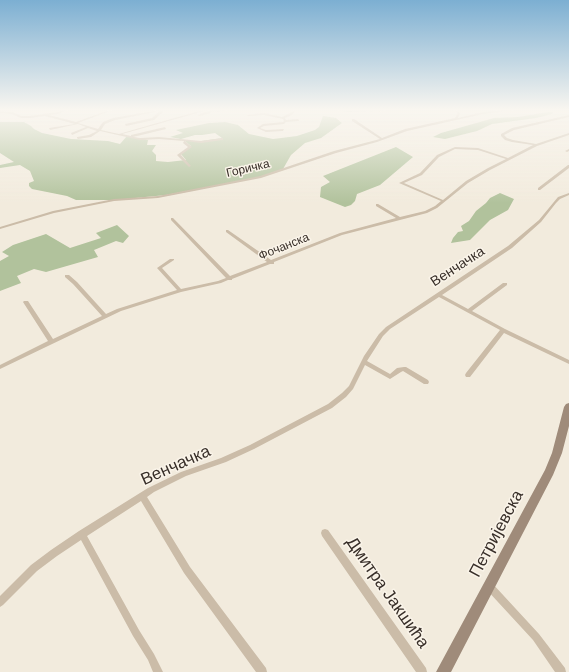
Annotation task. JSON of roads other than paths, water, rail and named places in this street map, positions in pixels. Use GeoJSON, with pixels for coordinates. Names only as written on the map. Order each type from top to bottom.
{"type":"FeatureCollection","features":[{"type":"Feature","properties":{"kind":"main road","name":"Петријевска"},"geometry":{"type":"LineString","coordinates":[[443,672],[549,472],[557,453],[569,407]]}},
{"type":"Feature","properties":{"kind":"street"},"geometry":{"type":"LineString","coordinates":[[177,140],[201,142],[212,140]]}},
{"type":"Feature","properties":{"kind":"street","name":"Горичка"},"geometry":{"type":"LineString","coordinates":[[0,228],[53,212],[114,200],[158,197],[261,177],[326,155],[377,140]]}},
{"type":"Feature","properties":{"kind":"street"},"geometry":{"type":"LineString","coordinates":[[510,140],[536,145]]}},
{"type":"Feature","properties":{"kind":"street","name":"Фочанска"},"geometry":{"type":"LineString","coordinates":[[1,364],[105,316],[135,304],[230,279],[342,234],[426,212],[473,178],[536,145],[550,140]]}},
{"type":"Feature","properties":{"kind":"street"},"geometry":{"type":"LineString","coordinates":[[182,141],[190,146],[180,154],[189,166]]}},
{"type":"Feature","properties":{"kind":"street"},"geometry":{"type":"LineString","coordinates":[[443,201],[401,183],[421,174],[438,156],[455,148],[478,148],[509,159]]}},
{"type":"Feature","properties":{"kind":"street"},"geometry":{"type":"LineString","coordinates":[[539,189],[569,166]]}},
{"type":"Feature","properties":{"kind":"street","name":"Венчачка"},"geometry":{"type":"LineString","coordinates":[[0,602],[34,568],[82,534],[142,496],[178,477],[252,447],[324,410],[344,395],[351,386],[374,344],[388,328],[510,248],[540,221],[559,198],[569,194]]}},
{"type":"Feature","properties":{"kind":"street"},"geometry":{"type":"LineString","coordinates":[[377,205],[400,219]]}},
{"type":"Feature","properties":{"kind":"street"},"geometry":{"type":"LineString","coordinates":[[172,219],[230,279]]}},
{"type":"Feature","properties":{"kind":"street"},"geometry":{"type":"LineString","coordinates":[[227,231],[272,263]]}},
{"type":"Feature","properties":{"kind":"street"},"geometry":{"type":"LineString","coordinates":[[172,260],[159,268],[180,291]]}},
{"type":"Feature","properties":{"kind":"street"},"geometry":{"type":"LineString","coordinates":[[67,276],[105,316]]}},
{"type":"Feature","properties":{"kind":"street"},"geometry":{"type":"LineString","coordinates":[[469,311],[505,284]]}},
{"type":"Feature","properties":{"kind":"street"},"geometry":{"type":"LineString","coordinates":[[439,295],[503,330],[569,362]]}},
{"type":"Feature","properties":{"kind":"street"},"geometry":{"type":"LineString","coordinates":[[26,302],[51,341]]}},
{"type":"Feature","properties":{"kind":"street"},"geometry":{"type":"LineString","coordinates":[[468,375],[503,330]]}},
{"type":"Feature","properties":{"kind":"street"},"geometry":{"type":"LineString","coordinates":[[364,362],[390,377],[399,370],[404,369],[426,382]]}},
{"type":"Feature","properties":{"kind":"street"},"geometry":{"type":"LineString","coordinates":[[142,496],[187,570],[262,672]]}},
{"type":"Feature","properties":{"kind":"street","name":"Дмитра Јакшића"},"geometry":{"type":"LineString","coordinates":[[325,533],[422,672]]}},
{"type":"Feature","properties":{"kind":"street"},"geometry":{"type":"LineString","coordinates":[[82,534],[158,672]]}},
{"type":"Feature","properties":{"kind":"street"},"geometry":{"type":"LineString","coordinates":[[489,586],[536,637],[561,672]]}}]}
